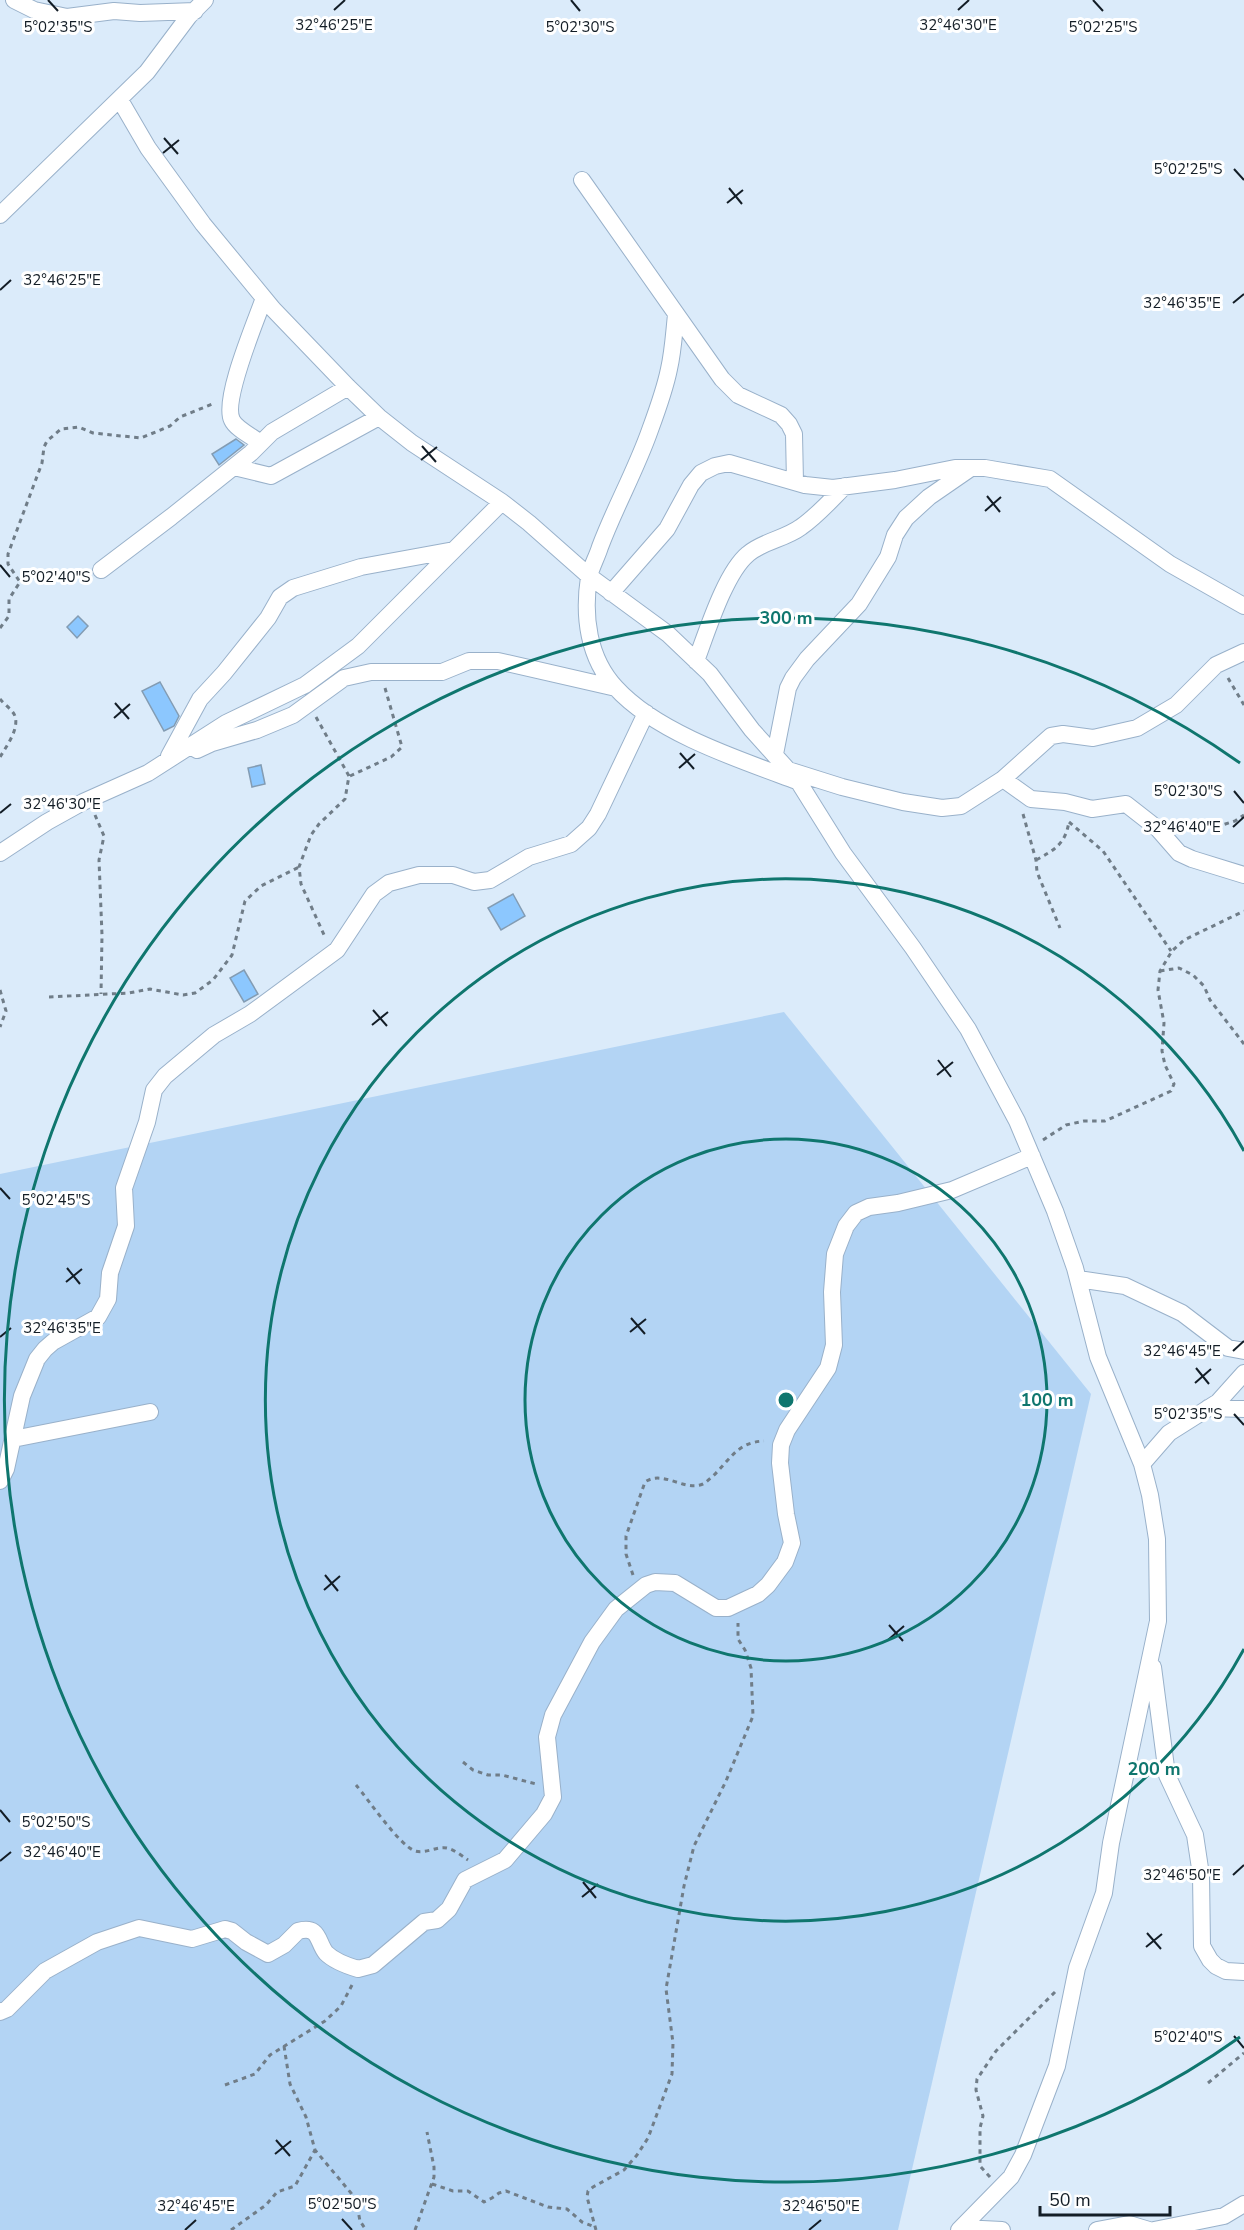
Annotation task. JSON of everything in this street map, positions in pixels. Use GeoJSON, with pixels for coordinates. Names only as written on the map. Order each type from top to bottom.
{"type":"FeatureCollection","features":[{"type":"Feature","properties":{"kind":"street"},"geometry":{"type":"LineString","coordinates":[[14,0],[34,10],[67,17],[114,10],[140,13],[200,5]]}},
{"type":"Feature","properties":{"kind":"street"},"geometry":{"type":"LineString","coordinates":[[0,216],[6,203],[120,100],[147,72],[189,16],[200,5]]}},
{"type":"Feature","properties":{"kind":"street"},"geometry":{"type":"LineString","coordinates":[[120,100],[148,148],[196,215],[264,298],[348,387],[379,417],[412,443],[502,502],[589,576],[668,634],[710,674],[752,730],[793,776],[843,853],[914,948],[968,1029],[1017,1121],[1055,1211],[1078,1279],[1098,1357],[1142,1464],[1150,1495],[1157,1539],[1158,1622],[1111,1843],[1104,1893],[1077,1968],[1057,2066],[1023,2155],[1011,2177],[1004,2187],[961,2229]]}},
{"type":"Feature","properties":{"kind":"street"},"geometry":{"type":"LineString","coordinates":[[582,180],[722,379],[738,395],[781,415],[789,424],[794,434],[795,482]]}},
{"type":"Feature","properties":{"kind":"street"},"geometry":{"type":"LineString","coordinates":[[261,443],[232,421],[231,398],[264,298]]}},
{"type":"Feature","properties":{"kind":"street"},"geometry":{"type":"LineString","coordinates":[[676,315],[669,370],[650,431],[589,576],[587,626],[594,654],[616,688],[646,713],[665,725],[728,755],[793,776],[893,800],[942,808],[960,806],[1003,780],[1050,736],[1063,734],[1093,738],[1137,728],[1176,705],[1207,672],[1244,652]]}},
{"type":"Feature","properties":{"kind":"street"},"geometry":{"type":"LineString","coordinates":[[101,570],[234,467],[273,432],[348,387]]}},
{"type":"Feature","properties":{"kind":"street"},"geometry":{"type":"LineString","coordinates":[[234,467],[271,476],[379,417]]}},
{"type":"Feature","properties":{"kind":"street"},"geometry":{"type":"LineString","coordinates":[[611,593],[667,529],[691,485],[701,473],[729,463],[795,482],[833,488],[895,480],[955,468],[986,468],[1050,479],[1170,564],[1244,606]]}},
{"type":"Feature","properties":{"kind":"street"},"geometry":{"type":"LineString","coordinates":[[775,754],[788,688],[793,678],[807,659],[859,604],[888,557],[895,535],[906,518],[929,497],[970,468]]}},
{"type":"Feature","properties":{"kind":"street"},"geometry":{"type":"LineString","coordinates":[[696,661],[720,599],[736,568],[748,554],[801,527],[845,486]]}},
{"type":"Feature","properties":{"kind":"street"},"geometry":{"type":"LineString","coordinates":[[148,773],[226,723],[305,685],[358,646],[502,502]]}},
{"type":"Feature","properties":{"kind":"street"},"geometry":{"type":"LineString","coordinates":[[166,760],[200,699],[268,618],[280,597],[293,588],[361,567],[454,550]]}},
{"type":"Feature","properties":{"kind":"street"},"geometry":{"type":"LineString","coordinates":[[0,854],[47,822],[87,800],[212,743],[257,730],[293,715],[349,676],[381,672],[442,672],[469,661],[498,661],[616,688]]}},
{"type":"Feature","properties":{"kind":"street"},"geometry":{"type":"LineString","coordinates":[[0,1481],[6,1469],[22,1396],[37,1359],[53,1342],[98,1317],[108,1299],[110,1273],[126,1226],[124,1188],[147,1122],[154,1090],[165,1076],[214,1035],[250,1014],[333,953],[347,937],[374,894],[389,883],[419,875],[453,875],[474,882],[490,880],[529,857],[571,844],[589,828],[598,814],[646,713]]}},
{"type":"Feature","properties":{"kind":"street"},"geometry":{"type":"LineString","coordinates":[[1003,780],[1031,799],[1092,809],[1126,804],[1158,829],[1179,853],[1244,875]]}},
{"type":"Feature","properties":{"kind":"street"},"geometry":{"type":"LineString","coordinates":[[0,2012],[7,2009],[45,1971],[97,1942],[140,1928],[192,1939],[225,1929],[268,1954],[284,1945],[298,1931],[310,1931],[319,1938],[324,1949],[332,1957],[358,1969],[373,1965],[424,1922],[437,1920],[449,1909],[465,1880],[505,1860],[544,1814],[553,1797],[547,1737],[553,1715],[592,1642],[616,1609],[640,1589],[654,1582],[675,1583],[716,1608],[728,1608],[758,1594],[768,1585],[785,1562],[792,1543],[780,1463],[781,1444],[787,1430],[828,1368],[834,1345],[832,1292],[835,1254],[846,1226],[856,1213],[869,1207],[898,1203],[952,1190],[1030,1153]]}},
{"type":"Feature","properties":{"kind":"street"},"geometry":{"type":"LineString","coordinates":[[1078,1279],[1125,1286],[1182,1313],[1228,1348],[1244,1351]]}},
{"type":"Feature","properties":{"kind":"street"},"geometry":{"type":"LineString","coordinates":[[1142,1464],[1169,1432],[1218,1402],[1244,1373]]}},
{"type":"Feature","properties":{"kind":"street"},"geometry":{"type":"LineString","coordinates":[[1208,1408],[1244,1409]]}},
{"type":"Feature","properties":{"kind":"street"},"geometry":{"type":"LineString","coordinates":[[13,1439],[150,1412]]}},
{"type":"Feature","properties":{"kind":"street"},"geometry":{"type":"LineString","coordinates":[[1152,1657],[1167,1775],[1191,1822],[1196,1842],[1201,1875],[1202,1946],[1216,1966],[1226,1971],[1244,1972]]}},
{"type":"Feature","properties":{"kind":"street"},"geometry":{"type":"LineString","coordinates":[[1097,2230],[1129,2224],[1152,2230],[1224,2216],[1244,2204]]}},
{"type":"Feature","properties":{"kind":"street"},"geometry":{"type":"LineString","coordinates":[[961,2229],[1002,2230]]}},
{"type":"Feature","properties":{"kind":"path"},"geometry":{"type":"LineString","coordinates":[[0,628],[11,613],[9,599],[20,582],[8,564],[8,554],[48,441],[61,429],[80,427],[93,433],[132,439],[141,438],[170,426],[180,417],[231,398]]}},
{"type":"Feature","properties":{"kind":"path"},"geometry":{"type":"LineString","coordinates":[[349,776],[391,757],[402,747],[381,672]]}},
{"type":"Feature","properties":{"kind":"path"},"geometry":{"type":"LineString","coordinates":[[1226,674],[1244,705]]}},
{"type":"Feature","properties":{"kind":"path"},"geometry":{"type":"LineString","coordinates":[[0,699],[16,719],[13,733],[0,757]]}},
{"type":"Feature","properties":{"kind":"path"},"geometry":{"type":"LineString","coordinates":[[309,705],[349,776],[345,800],[319,824],[311,835],[299,867],[301,884],[333,953]]}},
{"type":"Feature","properties":{"kind":"path"},"geometry":{"type":"LineString","coordinates":[[1022,794],[1024,818],[1036,860],[1036,872],[1060,928]]}},
{"type":"Feature","properties":{"kind":"path"},"geometry":{"type":"LineString","coordinates":[[87,800],[104,836],[99,860],[102,935],[101,994]]}},
{"type":"Feature","properties":{"kind":"path"},"geometry":{"type":"LineString","coordinates":[[1036,860],[1062,843],[1068,830],[1071,804]]}},
{"type":"Feature","properties":{"kind":"path"},"geometry":{"type":"LineString","coordinates":[[1216,827],[1235,821],[1244,815]]}},
{"type":"Feature","properties":{"kind":"path"},"geometry":{"type":"LineString","coordinates":[[1069,822],[1103,851],[1172,951]]}},
{"type":"Feature","properties":{"kind":"path"},"geometry":{"type":"LineString","coordinates":[[49,997],[150,989],[183,995],[195,993],[213,980],[232,955],[245,901],[261,886],[299,867]]}},
{"type":"Feature","properties":{"kind":"path"},"geometry":{"type":"LineString","coordinates":[[1030,1153],[1066,1125],[1084,1121],[1105,1121],[1171,1091],[1173,1084],[1162,1050],[1164,1023],[1158,990],[1160,971],[1172,951],[1190,936],[1244,911]]}},
{"type":"Feature","properties":{"kind":"path"},"geometry":{"type":"LineString","coordinates":[[1160,971],[1179,968],[1193,975],[1204,986],[1210,1000],[1244,1044]]}},
{"type":"Feature","properties":{"kind":"path"},"geometry":{"type":"LineString","coordinates":[[0,990],[6,1011],[0,1027]]}},
{"type":"Feature","properties":{"kind":"path"},"geometry":{"type":"LineString","coordinates":[[640,1589],[629,1568],[626,1536],[645,1482],[653,1479],[675,1481],[689,1486],[704,1484],[745,1444],[773,1440],[787,1430]]}},
{"type":"Feature","properties":{"kind":"path"},"geometry":{"type":"LineString","coordinates":[[595,2228],[587,2197],[588,2191],[624,2170],[637,2155],[648,2138],[672,2074],[673,2043],[666,1989],[684,1886],[694,1846],[726,1781],[741,1740],[752,1722],[754,1708],[751,1668],[738,1638],[737,1630],[740,1603]]}},
{"type":"Feature","properties":{"kind":"path"},"geometry":{"type":"LineString","coordinates":[[463,1762],[473,1770],[488,1775],[502,1776],[552,1788]]}},
{"type":"Feature","properties":{"kind":"path"},"geometry":{"type":"LineString","coordinates":[[356,1785],[398,1838],[414,1850],[425,1852],[448,1848],[484,1870]]}},
{"type":"Feature","properties":{"kind":"path"},"geometry":{"type":"LineString","coordinates":[[225,2085],[255,2074],[270,2055],[325,2020],[341,2006],[358,1969]]}},
{"type":"Feature","properties":{"kind":"path"},"geometry":{"type":"LineString","coordinates":[[1004,2187],[980,2166],[980,2128],[983,2116],[976,2090],[977,2079],[996,2052],[1056,1991]]}},
{"type":"Feature","properties":{"kind":"path"},"geometry":{"type":"LineString","coordinates":[[284,2046],[290,2084],[306,2117],[315,2150],[351,2193],[357,2205],[360,2220],[366,2230]]}},
{"type":"Feature","properties":{"kind":"path"},"geometry":{"type":"LineString","coordinates":[[1208,2083],[1244,2053]]}},
{"type":"Feature","properties":{"kind":"path"},"geometry":{"type":"LineString","coordinates":[[415,2230],[432,2184],[434,2167],[427,2132]]}},
{"type":"Feature","properties":{"kind":"path"},"geometry":{"type":"LineString","coordinates":[[231,2230],[266,2205],[277,2192],[295,2186],[315,2150]]}},
{"type":"Feature","properties":{"kind":"path"},"geometry":{"type":"LineString","coordinates":[[432,2184],[453,2191],[468,2191],[484,2202],[506,2191],[548,2207],[567,2209],[582,2222],[595,2228]]}},
{"type":"Feature","properties":{"kind":"shaded area"},"geometry":{"type":"Polygon","coordinates":[[[784,1012],[1091,1394],[898,2230],[0,2230],[0,1174],[784,1012]]]}},
{"type":"Feature","properties":{"kind":"building"},"geometry":{"type":"Polygon","coordinates":[[[236,439],[244,445],[219,465],[212,454],[236,439]]]}},
{"type":"Feature","properties":{"kind":"building"},"geometry":{"type":"Polygon","coordinates":[[[78,616],[88,626],[77,638],[67,627],[78,616]]]}},
{"type":"Feature","properties":{"kind":"building"},"geometry":{"type":"Polygon","coordinates":[[[160,682],[179,716],[174,726],[164,731],[142,691],[160,682]]]}},
{"type":"Feature","properties":{"kind":"building"},"geometry":{"type":"Polygon","coordinates":[[[261,765],[265,784],[252,787],[248,768],[261,765]]]}},
{"type":"Feature","properties":{"kind":"building"},"geometry":{"type":"Polygon","coordinates":[[[513,894],[525,916],[501,930],[488,908],[513,894]]]}},
{"type":"Feature","properties":{"kind":"building"},"geometry":{"type":"Polygon","coordinates":[[[244,970],[258,994],[244,1002],[230,978],[244,970]]]}}]}
